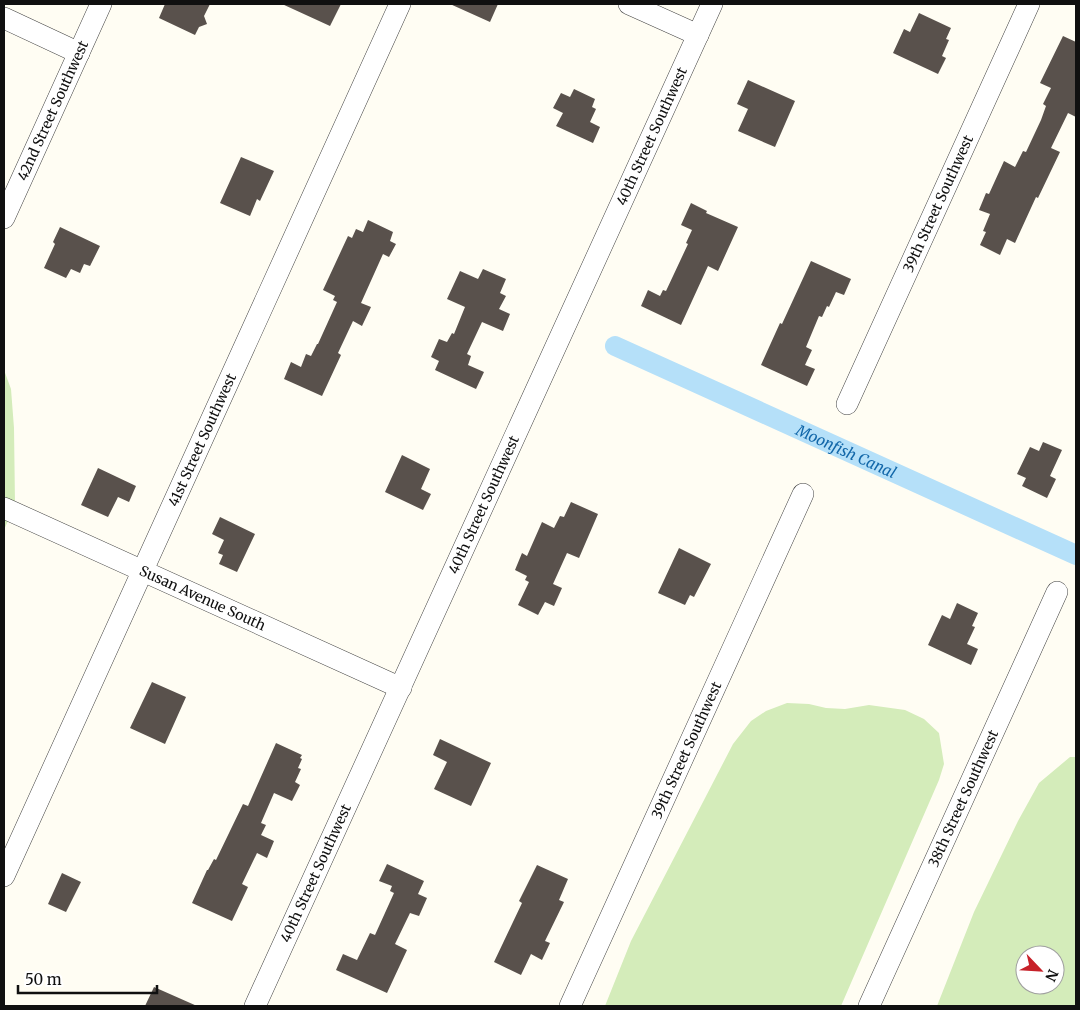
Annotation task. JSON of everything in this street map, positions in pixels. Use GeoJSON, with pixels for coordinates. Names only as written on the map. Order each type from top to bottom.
{"type":"FeatureCollection","features":[{"type":"Feature","properties":{"kind":"street","name":"42nd Street Southwest"},"geometry":{"type":"LineString","coordinates":[[4,218],[102,4]]}},
{"type":"Feature","properties":{"kind":"street","name":"41st Street Southwest"},"geometry":{"type":"LineString","coordinates":[[4,876],[400,4]]}},
{"type":"Feature","properties":{"kind":"street"},"geometry":{"type":"LineString","coordinates":[[629,4],[698,35]]}},
{"type":"Feature","properties":{"kind":"street","name":"40th Street Southwest"},"geometry":{"type":"LineString","coordinates":[[255,1006],[712,4]]}},
{"type":"Feature","properties":{"kind":"street","name":"39th Street Southwest"},"geometry":{"type":"LineString","coordinates":[[847,404],[1029,4]]}},
{"type":"Feature","properties":{"kind":"street"},"geometry":{"type":"LineString","coordinates":[[4,18],[79,53]]}},
{"type":"Feature","properties":{"kind":"street","name":"39th Street Southwest"},"geometry":{"type":"LineString","coordinates":[[570,1006],[803,494]]}},
{"type":"Feature","properties":{"kind":"street","name":"Susan Avenue South"},"geometry":{"type":"LineString","coordinates":[[4,508],[401,688]]}},
{"type":"Feature","properties":{"kind":"street","name":"38th Street Southwest"},"geometry":{"type":"LineString","coordinates":[[869,1006],[1057,592]]}},
{"type":"Feature","properties":{"kind":"green space"},"geometry":{"type":"Polygon","coordinates":[[[4,370],[11,389],[14,428],[15,504],[4,530],[4,370]]]}},
{"type":"Feature","properties":{"kind":"green space"},"geometry":{"type":"Polygon","coordinates":[[[787,703],[845,709],[869,705],[905,710],[924,719],[939,733],[944,764],[939,780],[841,1006],[605,1006],[631,941],[733,744],[751,721],[766,711],[787,703]]]}},
{"type":"Feature","properties":{"kind":"green space"},"geometry":{"type":"Polygon","coordinates":[[[1070,757],[1076,757],[1076,1006],[937,1006],[974,912],[1018,821],[1039,783],[1070,757]]]}},
{"type":"Feature","properties":{"kind":"building"},"geometry":{"type":"Polygon","coordinates":[[[165,4],[210,4],[204,16],[207,24],[199,27],[195,35],[159,18],[165,4]]]}},
{"type":"Feature","properties":{"kind":"building"},"geometry":{"type":"Polygon","coordinates":[[[282,4],[341,4],[330,26],[282,4]]]}},
{"type":"Feature","properties":{"kind":"building"},"geometry":{"type":"Polygon","coordinates":[[[450,4],[498,4],[490,22],[450,4]]]}},
{"type":"Feature","properties":{"kind":"building"},"geometry":{"type":"Polygon","coordinates":[[[919,13],[951,28],[946,39],[949,40],[942,56],[946,58],[938,74],[893,53],[904,29],[910,32],[919,13]]]}},
{"type":"Feature","properties":{"kind":"building"},"geometry":{"type":"Polygon","coordinates":[[[1063,36],[1076,42],[1076,117],[1068,113],[1051,148],[1060,152],[1038,198],[1036,197],[1015,243],[1007,239],[1000,255],[980,245],[986,232],[983,231],[990,214],[979,210],[986,193],[989,194],[1004,161],[1015,167],[1023,151],[1026,152],[1041,120],[1046,106],[1043,104],[1051,88],[1040,83],[1063,36]]]}},
{"type":"Feature","properties":{"kind":"building"},"geometry":{"type":"Polygon","coordinates":[[[748,80],[795,101],[775,147],[738,131],[748,109],[737,104],[748,80]]]}},
{"type":"Feature","properties":{"kind":"building"},"geometry":{"type":"Polygon","coordinates":[[[574,89],[595,99],[592,107],[596,109],[590,122],[600,127],[593,143],[556,126],[563,113],[553,108],[561,93],[570,97],[574,89]]]}},
{"type":"Feature","properties":{"kind":"building"},"geometry":{"type":"Polygon","coordinates":[[[241,157],[274,171],[260,201],[257,199],[250,216],[220,203],[241,157]]]}},
{"type":"Feature","properties":{"kind":"building"},"geometry":{"type":"Polygon","coordinates":[[[691,203],[707,211],[706,213],[738,227],[718,271],[708,266],[681,325],[641,306],[648,290],[660,296],[663,290],[666,291],[688,244],[686,243],[692,230],[681,225],[691,203]]]}},
{"type":"Feature","properties":{"kind":"building"},"geometry":{"type":"Polygon","coordinates":[[[368,220],[393,232],[390,241],[396,244],[389,257],[383,254],[361,303],[371,307],[362,326],[353,321],[338,353],[341,355],[322,396],[284,379],[291,362],[301,367],[306,354],[311,356],[318,344],[337,302],[333,300],[335,296],[323,290],[348,236],[352,238],[356,229],[363,232],[368,220]]]}},
{"type":"Feature","properties":{"kind":"building"},"geometry":{"type":"Polygon","coordinates":[[[60,227],[100,246],[90,266],[84,264],[80,273],[71,269],[66,278],[44,268],[55,244],[53,242],[60,227]]]}},
{"type":"Feature","properties":{"kind":"building"},"geometry":{"type":"Polygon","coordinates":[[[811,261],[851,279],[844,295],[836,292],[822,317],[819,316],[806,347],[812,350],[805,365],[815,369],[807,386],[761,365],[811,261]]]}},
{"type":"Feature","properties":{"kind":"building"},"geometry":{"type":"Polygon","coordinates":[[[483,269],[506,279],[500,293],[506,296],[499,309],[510,314],[503,331],[482,322],[467,354],[471,356],[468,365],[484,372],[476,389],[435,370],[439,361],[431,357],[439,339],[447,342],[452,333],[454,334],[465,307],[447,299],[460,271],[478,279],[483,269]]]}},
{"type":"Feature","properties":{"kind":"building"},"geometry":{"type":"Polygon","coordinates":[[[1043,442],[1062,450],[1050,476],[1056,479],[1047,498],[1022,486],[1026,478],[1017,474],[1030,447],[1039,451],[1043,442]]]}},
{"type":"Feature","properties":{"kind":"building"},"geometry":{"type":"Polygon","coordinates":[[[402,455],[430,469],[421,489],[431,494],[423,510],[385,492],[402,455]]]}},
{"type":"Feature","properties":{"kind":"building"},"geometry":{"type":"Polygon","coordinates":[[[98,468],[136,486],[129,502],[118,497],[108,517],[81,505],[98,468]]]}},
{"type":"Feature","properties":{"kind":"building"},"geometry":{"type":"Polygon","coordinates":[[[571,502],[598,514],[579,558],[567,553],[553,584],[562,588],[554,606],[545,602],[538,615],[518,605],[529,582],[525,580],[527,576],[515,570],[522,553],[527,556],[542,522],[554,528],[560,516],[564,517],[571,502]]]}},
{"type":"Feature","properties":{"kind":"building"},"geometry":{"type":"Polygon","coordinates":[[[220,517],[255,534],[237,572],[219,564],[223,555],[218,553],[224,540],[212,534],[220,517]]]}},
{"type":"Feature","properties":{"kind":"building"},"geometry":{"type":"Polygon","coordinates":[[[679,548],[711,564],[694,597],[690,595],[685,605],[658,593],[679,548]]]}},
{"type":"Feature","properties":{"kind":"building"},"geometry":{"type":"Polygon","coordinates":[[[957,603],[978,613],[972,626],[975,627],[967,644],[978,649],[971,665],[928,645],[942,615],[950,619],[957,603]]]}},
{"type":"Feature","properties":{"kind":"building"},"geometry":{"type":"Polygon","coordinates":[[[152,682],[186,697],[165,744],[130,728],[152,682]]]}},
{"type":"Feature","properties":{"kind":"building"},"geometry":{"type":"Polygon","coordinates":[[[440,739],[491,763],[471,806],[434,789],[447,762],[433,755],[440,739]]]}},
{"type":"Feature","properties":{"kind":"building"},"geometry":{"type":"Polygon","coordinates":[[[276,743],[302,755],[298,768],[301,769],[295,782],[300,785],[292,801],[274,793],[261,823],[266,825],[261,835],[274,841],[267,858],[257,853],[242,884],[248,887],[232,921],[192,903],[207,870],[214,859],[216,860],[243,804],[248,806],[276,743]]]}},
{"type":"Feature","properties":{"kind":"building"},"geometry":{"type":"Polygon","coordinates":[[[387,864],[424,881],[418,894],[427,898],[419,916],[410,913],[395,944],[407,950],[387,993],[336,970],[343,954],[357,960],[370,933],[375,935],[394,893],[390,891],[392,886],[379,881],[387,864]]]}},
{"type":"Feature","properties":{"kind":"building"},"geometry":{"type":"Polygon","coordinates":[[[537,865],[568,879],[559,900],[564,902],[545,941],[550,943],[542,960],[531,954],[521,975],[494,962],[522,903],[519,901],[537,865]]]}},
{"type":"Feature","properties":{"kind":"building"},"geometry":{"type":"Polygon","coordinates":[[[62,873],[81,882],[66,912],[48,904],[62,873]]]}},
{"type":"Feature","properties":{"kind":"building"},"geometry":{"type":"Polygon","coordinates":[[[154,987],[197,1006],[145,1006],[154,987]]]}},
{"type":"Feature","properties":{"kind":"waterway","name":"Moonfish Canal"},"geometry":{"type":"LineString","coordinates":[[615,346],[1076,555]]}}]}
